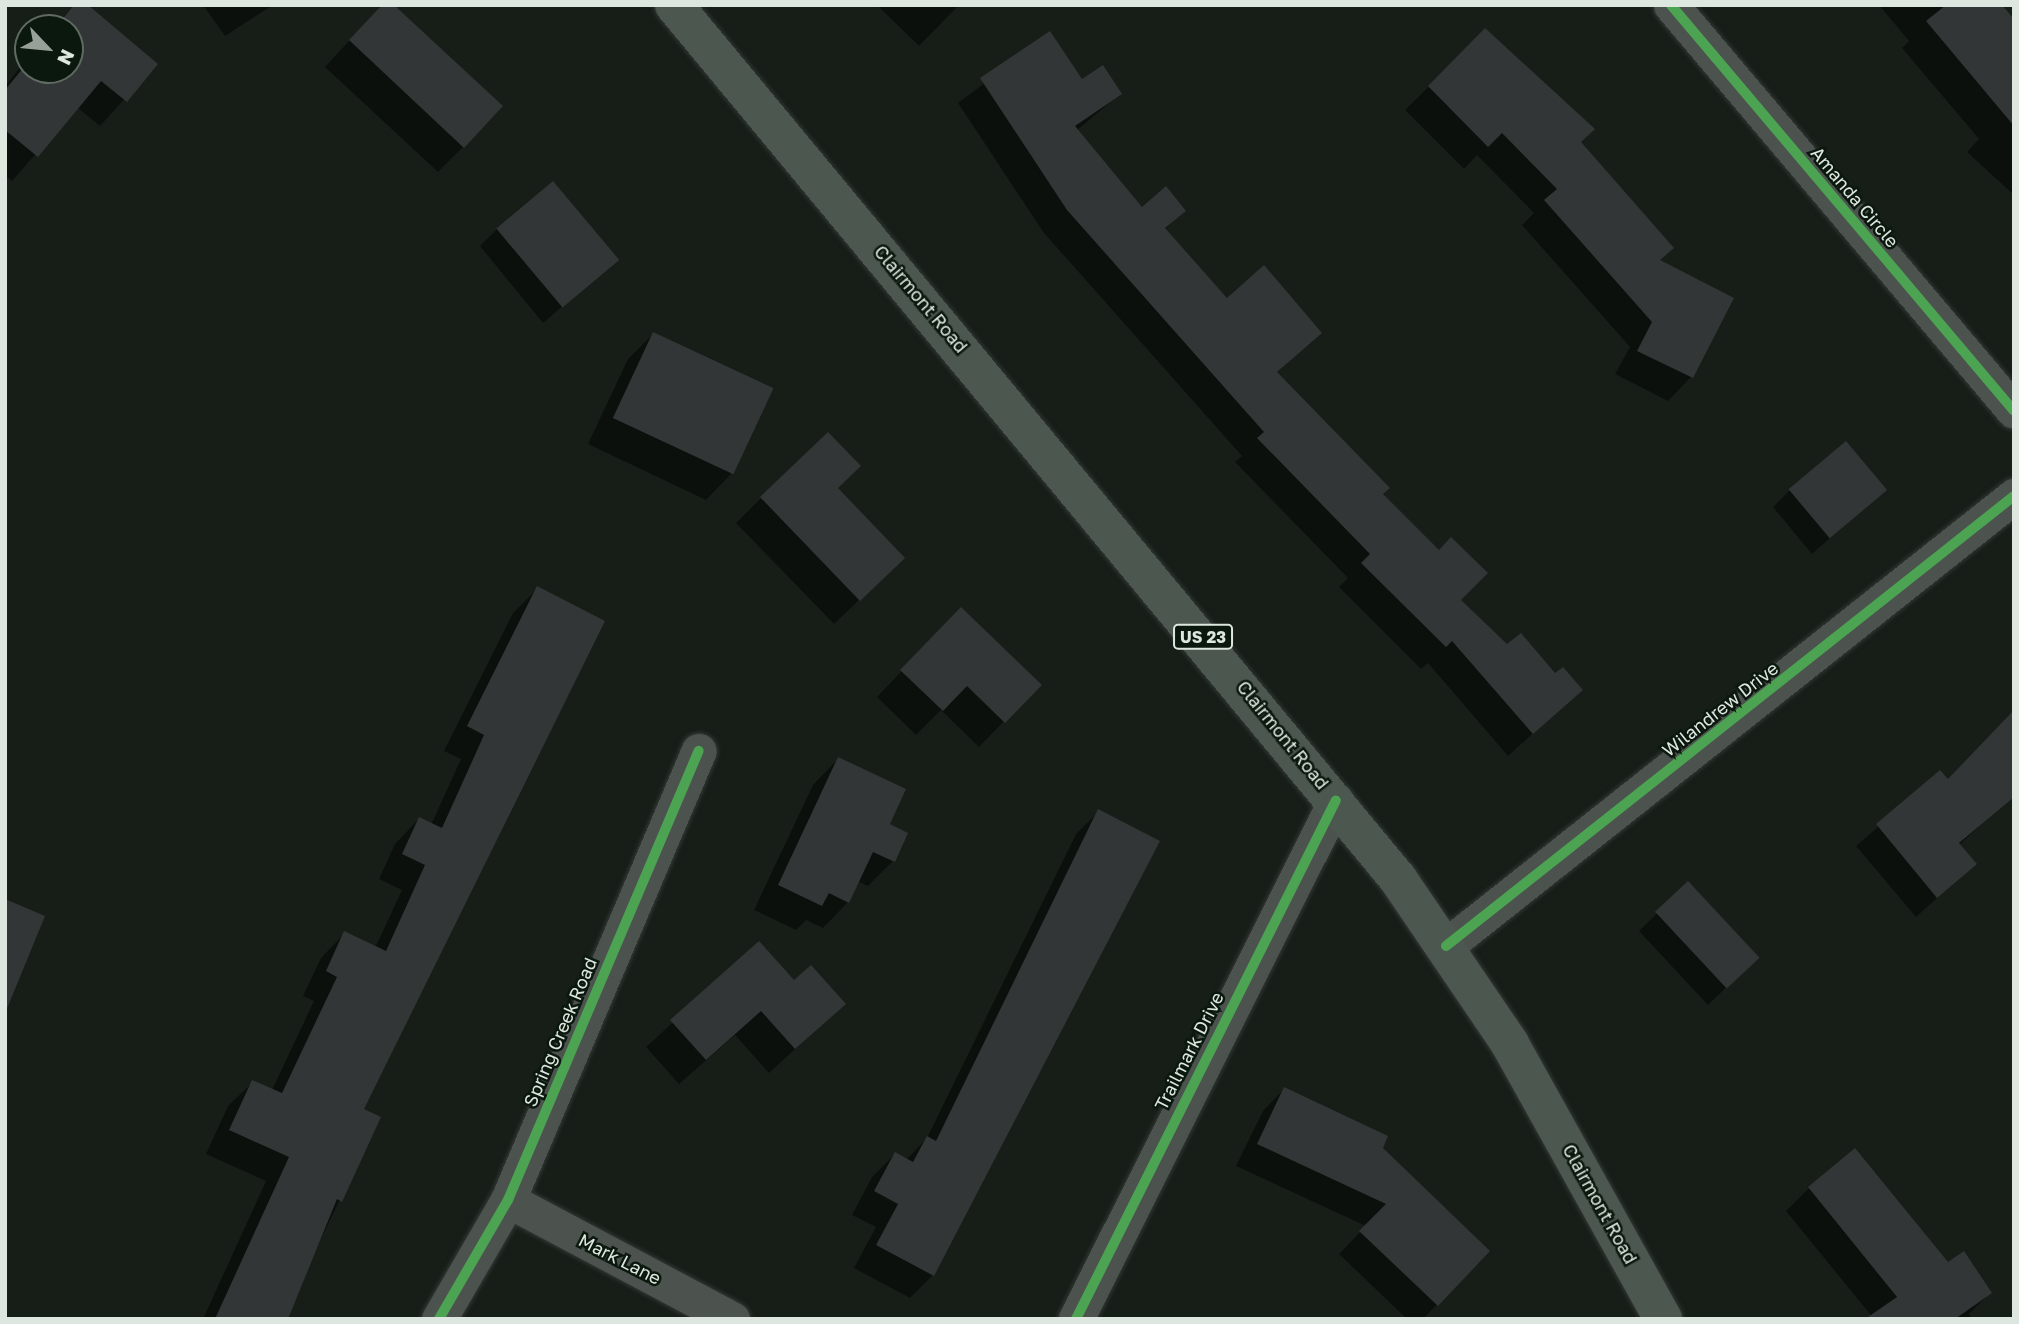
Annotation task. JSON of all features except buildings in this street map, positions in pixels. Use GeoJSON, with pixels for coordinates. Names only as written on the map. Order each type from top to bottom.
{"type":"FeatureCollection","features":[{"type":"Feature","properties":{"kind":"main road","name":"Clairmont Road"},"geometry":{"type":"LineString","coordinates":[[674,5],[1336,800],[1446,946],[1510,1044],[1663,1319]]}},
{"type":"Feature","properties":{"kind":"street","name":"Amanda Circle"},"geometry":{"type":"LineString","coordinates":[[1671,5],[2014,411]]}},
{"type":"Feature","properties":{"kind":"street","name":"Wilandrew Drive"},"geometry":{"type":"LineString","coordinates":[[1446,946],[2014,496]]}},
{"type":"Feature","properties":{"kind":"street","name":"Spring Creek Road"},"geometry":{"type":"LineString","coordinates":[[439,1319],[508,1200],[699,751]]}},
{"type":"Feature","properties":{"kind":"street","name":"Trailmark Drive"},"geometry":{"type":"LineString","coordinates":[[1076,1319],[1336,800]]}},
{"type":"Feature","properties":{"kind":"street","name":"Mark Lane"},"geometry":{"type":"LineString","coordinates":[[508,1200],[732,1319]]}},
{"type":"Feature","properties":{"kind":"cycle path"},"geometry":{"type":"LineString","coordinates":[[1671,5],[2014,411]]}},
{"type":"Feature","properties":{"kind":"cycle path"},"geometry":{"type":"LineString","coordinates":[[1446,946],[2014,496]]}},
{"type":"Feature","properties":{"kind":"cycle path"},"geometry":{"type":"LineString","coordinates":[[439,1319],[508,1200],[699,751]]}},
{"type":"Feature","properties":{"kind":"cycle path"},"geometry":{"type":"LineString","coordinates":[[1076,1319],[1336,800]]}}]}
